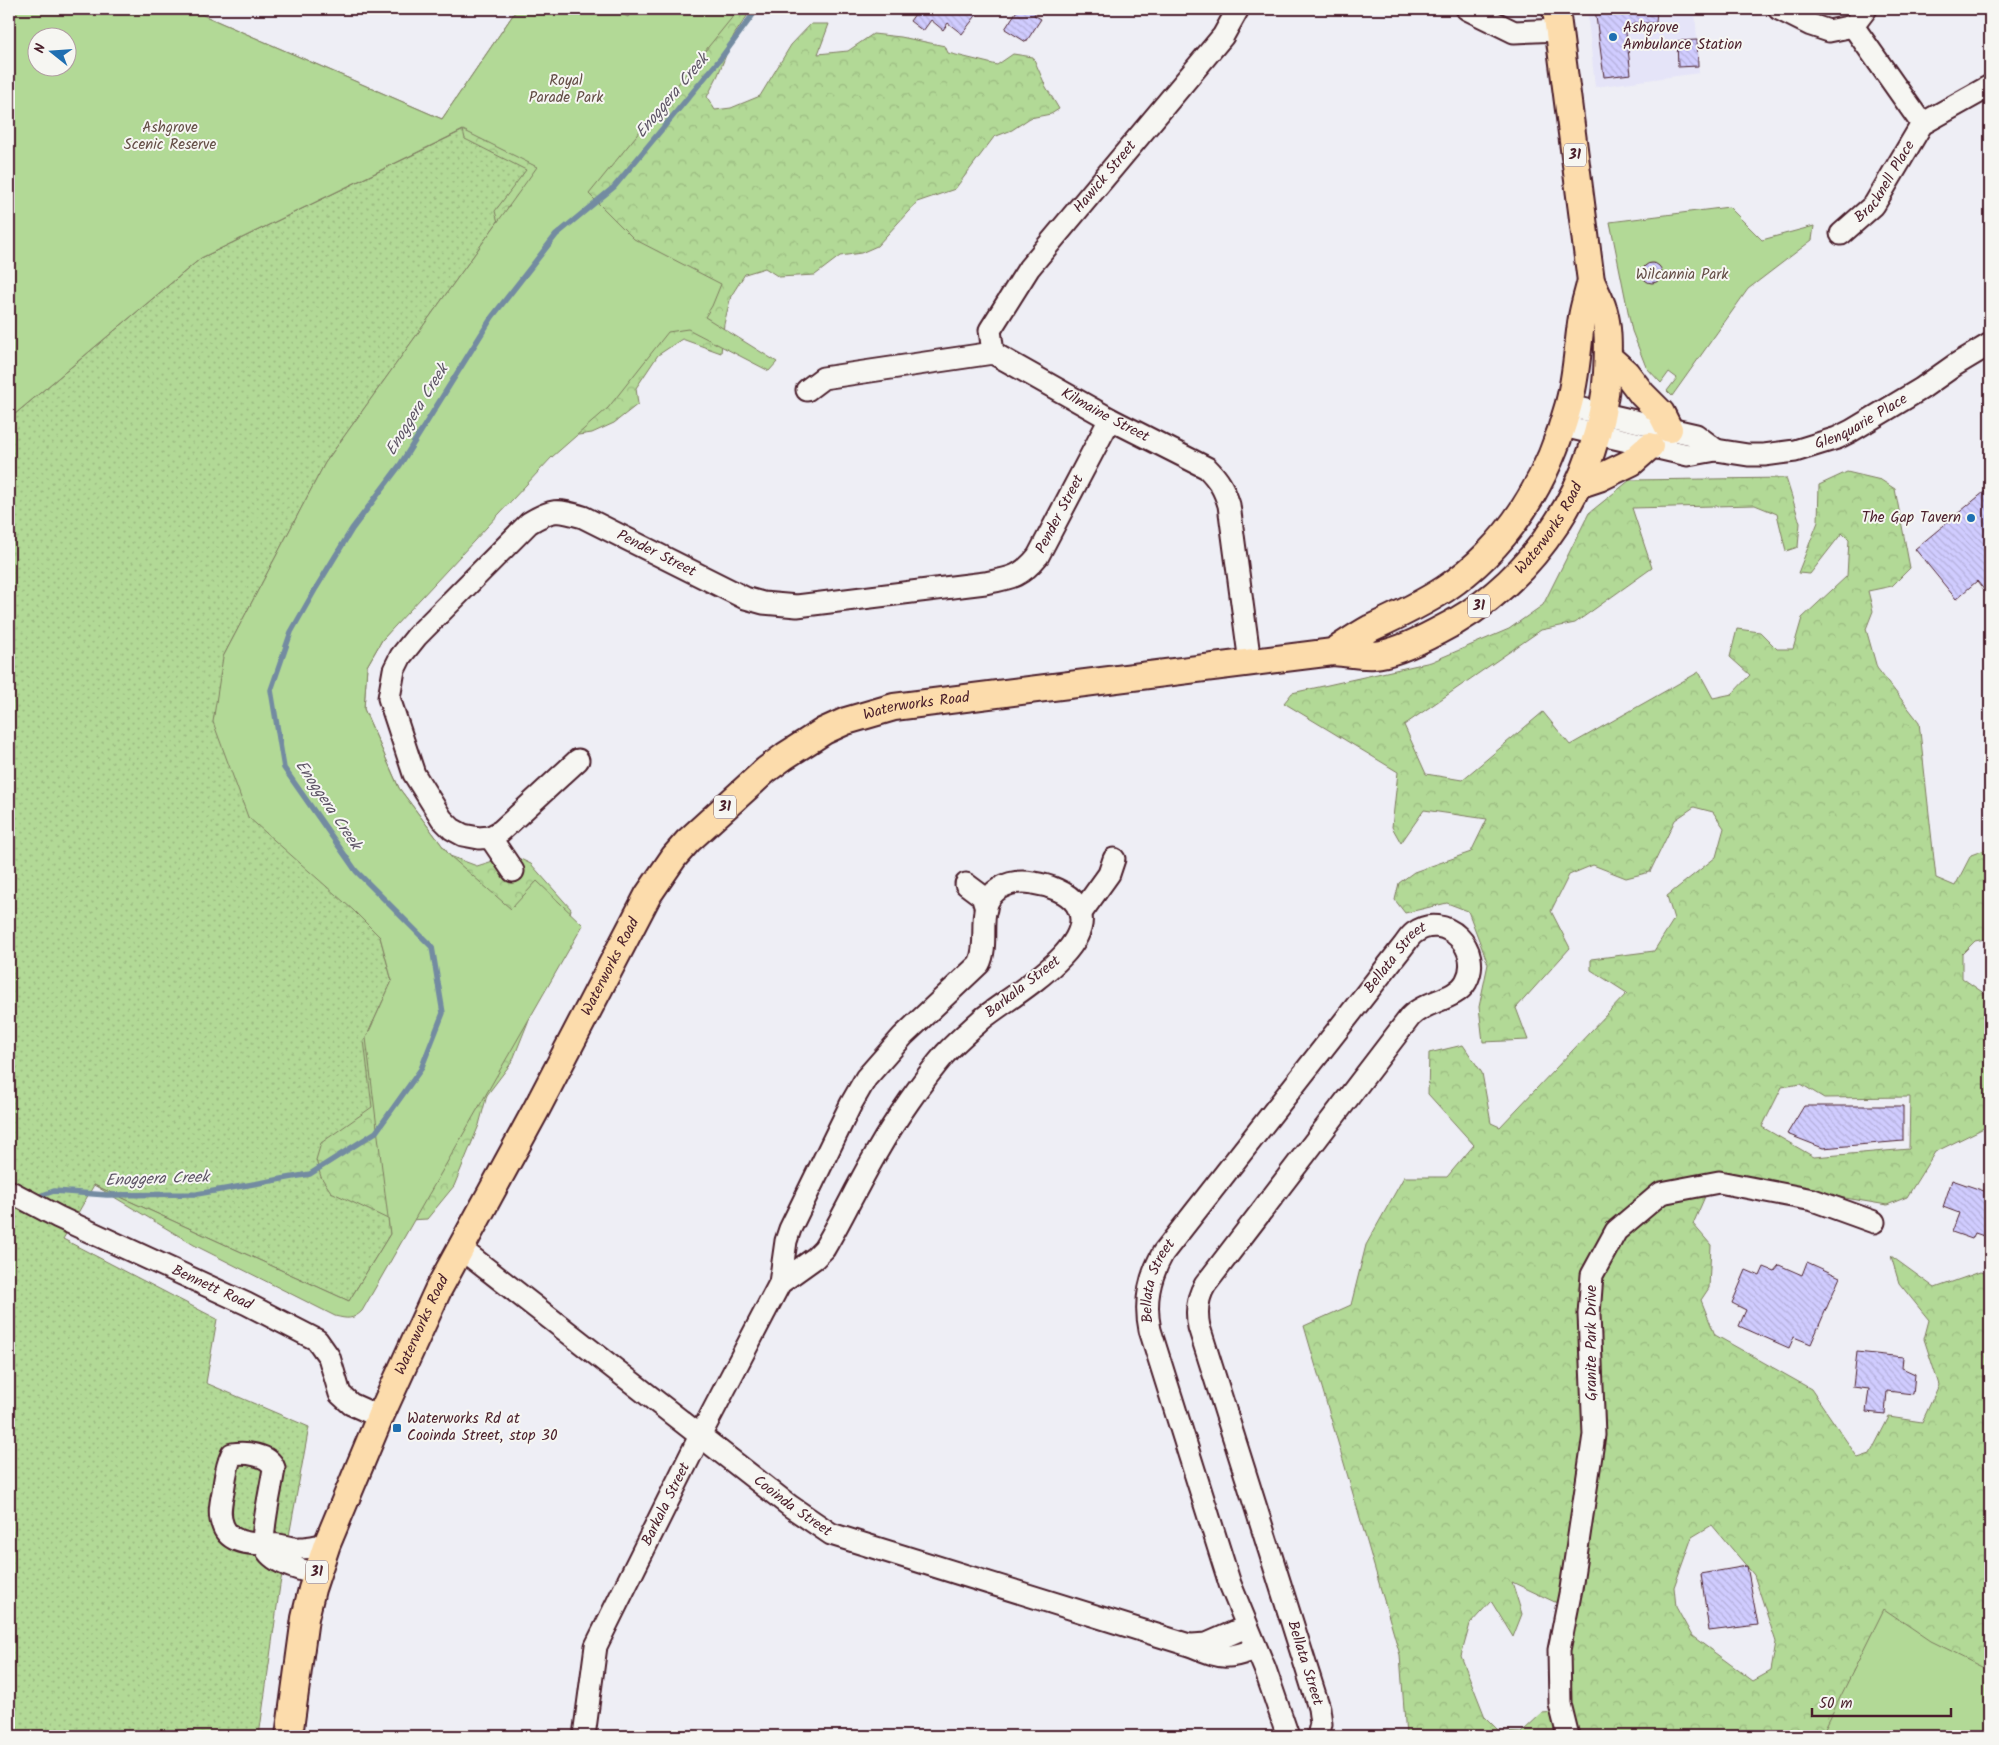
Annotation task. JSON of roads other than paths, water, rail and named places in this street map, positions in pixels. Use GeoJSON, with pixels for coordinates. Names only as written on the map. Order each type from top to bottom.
{"type":"FeatureCollection","features":[{"type":"Feature","properties":{"kind":"main road","name":"Waterworks Road"},"geometry":{"type":"LineString","coordinates":[[289,1736],[305,1618],[316,1574],[380,1417],[438,1290],[460,1248],[537,1108],[652,889],[688,841],[766,770],[824,731],[846,721],[894,707],[1333,652],[1375,655],[1427,637],[1463,618],[1498,591],[1531,559],[1557,523],[1578,485],[1599,424],[1608,357],[1605,315],[1592,280],[1557,19]]}},
{"type":"Feature","properties":{"kind":"main road","name":"Waterworks Road"},"geometry":{"type":"LineString","coordinates":[[1333,652],[1370,629],[1427,600],[1452,584],[1480,561],[1515,522],[1529,502],[1548,465],[1566,416],[1577,367],[1582,317],[1592,280]]}},
{"type":"Feature","properties":{"kind":"main road"},"geometry":{"type":"LineString","coordinates":[[1578,485],[1599,478],[1632,462],[1660,438],[1661,413],[1642,394],[1626,372],[1608,357]]}},
{"type":"Feature","properties":{"kind":"street","name":"Hawick Street"},"geometry":{"type":"LineString","coordinates":[[993,353],[990,330],[1029,268],[1223,36],[1238,9]]}},
{"type":"Feature","properties":{"kind":"street"},"geometry":{"type":"LineString","coordinates":[[1467,9],[1514,32],[1557,19]]}},
{"type":"Feature","properties":{"kind":"street"},"geometry":{"type":"LineString","coordinates":[[1779,9],[1811,25],[1829,31],[1853,26],[1866,9]]}},
{"type":"Feature","properties":{"kind":"street","name":"Bracknell Place"},"geometry":{"type":"LineString","coordinates":[[1853,26],[1922,124]]}},
{"type":"Feature","properties":{"kind":"street","name":"Bracknell Place"},"geometry":{"type":"LineString","coordinates":[[1841,234],[1874,205],[1922,124],[1990,86]]}},
{"type":"Feature","properties":{"kind":"street","name":"Glenquarie Place"},"geometry":{"type":"LineString","coordinates":[[1566,416],[1660,438],[1696,435],[1716,450],[1748,455],[1795,451],[1837,438],[1920,390],[1954,365],[1990,344]]}},
{"type":"Feature","properties":{"kind":"street"},"geometry":{"type":"LineString","coordinates":[[807,390],[823,378],[993,353]]}},
{"type":"Feature","properties":{"kind":"street","name":"Kilmaine Street"},"geometry":{"type":"LineString","coordinates":[[993,353],[1110,419],[1208,468],[1218,479],[1225,491],[1232,523],[1250,663]]}},
{"type":"Feature","properties":{"kind":"street","name":"Pender Street"},"geometry":{"type":"LineString","coordinates":[[490,838],[463,835],[452,829],[442,820],[414,774],[389,698],[394,670],[417,636],[529,523],[547,512],[558,511],[583,517],[745,598],[763,603],[797,606],[985,583],[1012,577],[1028,568],[1038,556],[1110,419]]}},
{"type":"Feature","properties":{"kind":"street"},"geometry":{"type":"LineString","coordinates":[[512,870],[490,838],[501,831],[578,760]]}},
{"type":"Feature","properties":{"kind":"street"},"geometry":{"type":"LineString","coordinates":[[1081,913],[1109,874],[1114,859]]}},
{"type":"Feature","properties":{"kind":"street","name":"Barkala Street"},"geometry":{"type":"LineString","coordinates":[[584,1736],[596,1646],[700,1436],[780,1283],[786,1241],[790,1229],[851,1104],[866,1078],[895,1044],[979,964],[983,950],[986,909],[990,898],[996,890],[1010,884],[1026,882],[1046,885],[1072,899],[1081,913],[1079,931],[1067,952],[1042,975],[983,1019],[939,1062],[886,1136],[824,1249],[815,1258],[780,1283]]}},
{"type":"Feature","properties":{"kind":"street"},"geometry":{"type":"LineString","coordinates":[[966,884],[982,896],[986,909]]}},
{"type":"Feature","properties":{"kind":"street","name":"Bellata Street"},"geometry":{"type":"LineString","coordinates":[[1288,1736],[1270,1684],[1246,1627],[1212,1530],[1150,1330],[1147,1308],[1150,1284],[1158,1262],[1170,1244],[1404,945],[1419,930],[1431,927],[1442,928],[1457,935],[1468,950],[1470,968],[1466,982],[1460,990],[1419,1009],[1410,1017],[1205,1285],[1198,1304],[1199,1327],[1319,1708],[1321,1724],[1318,1736]]}},
{"type":"Feature","properties":{"kind":"street","name":"Granite Park Drive"},"geometry":{"type":"LineString","coordinates":[[1568,1736],[1560,1704],[1559,1650],[1594,1435],[1589,1314],[1592,1275],[1616,1231],[1662,1193],[1719,1182],[1813,1200],[1874,1222]]}},
{"type":"Feature","properties":{"kind":"street","name":"Bennett Road"},"geometry":{"type":"LineString","coordinates":[[9,1191],[58,1217],[247,1304],[317,1340],[329,1357],[340,1394],[351,1404],[380,1417]]}},
{"type":"Feature","properties":{"kind":"street","name":"Cooinda Street"},"geometry":{"type":"LineString","coordinates":[[460,1248],[812,1523],[830,1534],[1189,1644],[1225,1658],[1256,1649]]}},
{"type":"Feature","properties":{"kind":"street"},"geometry":{"type":"LineString","coordinates":[[316,1574],[278,1561],[271,1555],[264,1544],[299,1548],[327,1544]]}},
{"type":"Feature","properties":{"kind":"street","name":"Cooinda Street"},"geometry":{"type":"LineString","coordinates":[[1189,1644],[1200,1646],[1207,1644],[1246,1627]]}},
{"type":"Feature","properties":{"kind":"waterway","name":"Enoggera Creek"},"geometry":{"type":"LineString","coordinates":[[34,1198],[54,1191],[107,1195],[197,1194],[310,1174],[376,1132],[421,1069],[443,1013],[432,947],[356,871],[284,768],[271,690],[291,632],[316,588],[352,529],[400,465],[492,317],[556,235],[614,187],[721,58],[757,9]]}},
{"type":"Feature","properties":{"kind":"place","name":"Ashgrove Ambulance Station"},"geometry":{"type":"Point","coordinates":[1613,37]}},
{"type":"Feature","properties":{"kind":"place","name":"The Gap Tavern"},"geometry":{"type":"Point","coordinates":[1971,518]}},
{"type":"Feature","properties":{"kind":"place","name":"Waterworks Rd at Cooinda Street, stop 30"},"geometry":{"type":"Point","coordinates":[397,1428]}},
{"type":"Feature","properties":{"kind":"park label","name":"Royal Parade Park"},"geometry":{"type":"Point","coordinates":[566,90]}},
{"type":"Feature","properties":{"kind":"park label","name":"Ashgrove Scenic Reserve"},"geometry":{"type":"Point","coordinates":[170,136]}},
{"type":"Feature","properties":{"kind":"park label","name":"Wilcannia Park"},"geometry":{"type":"Point","coordinates":[1682,275]}}]}
